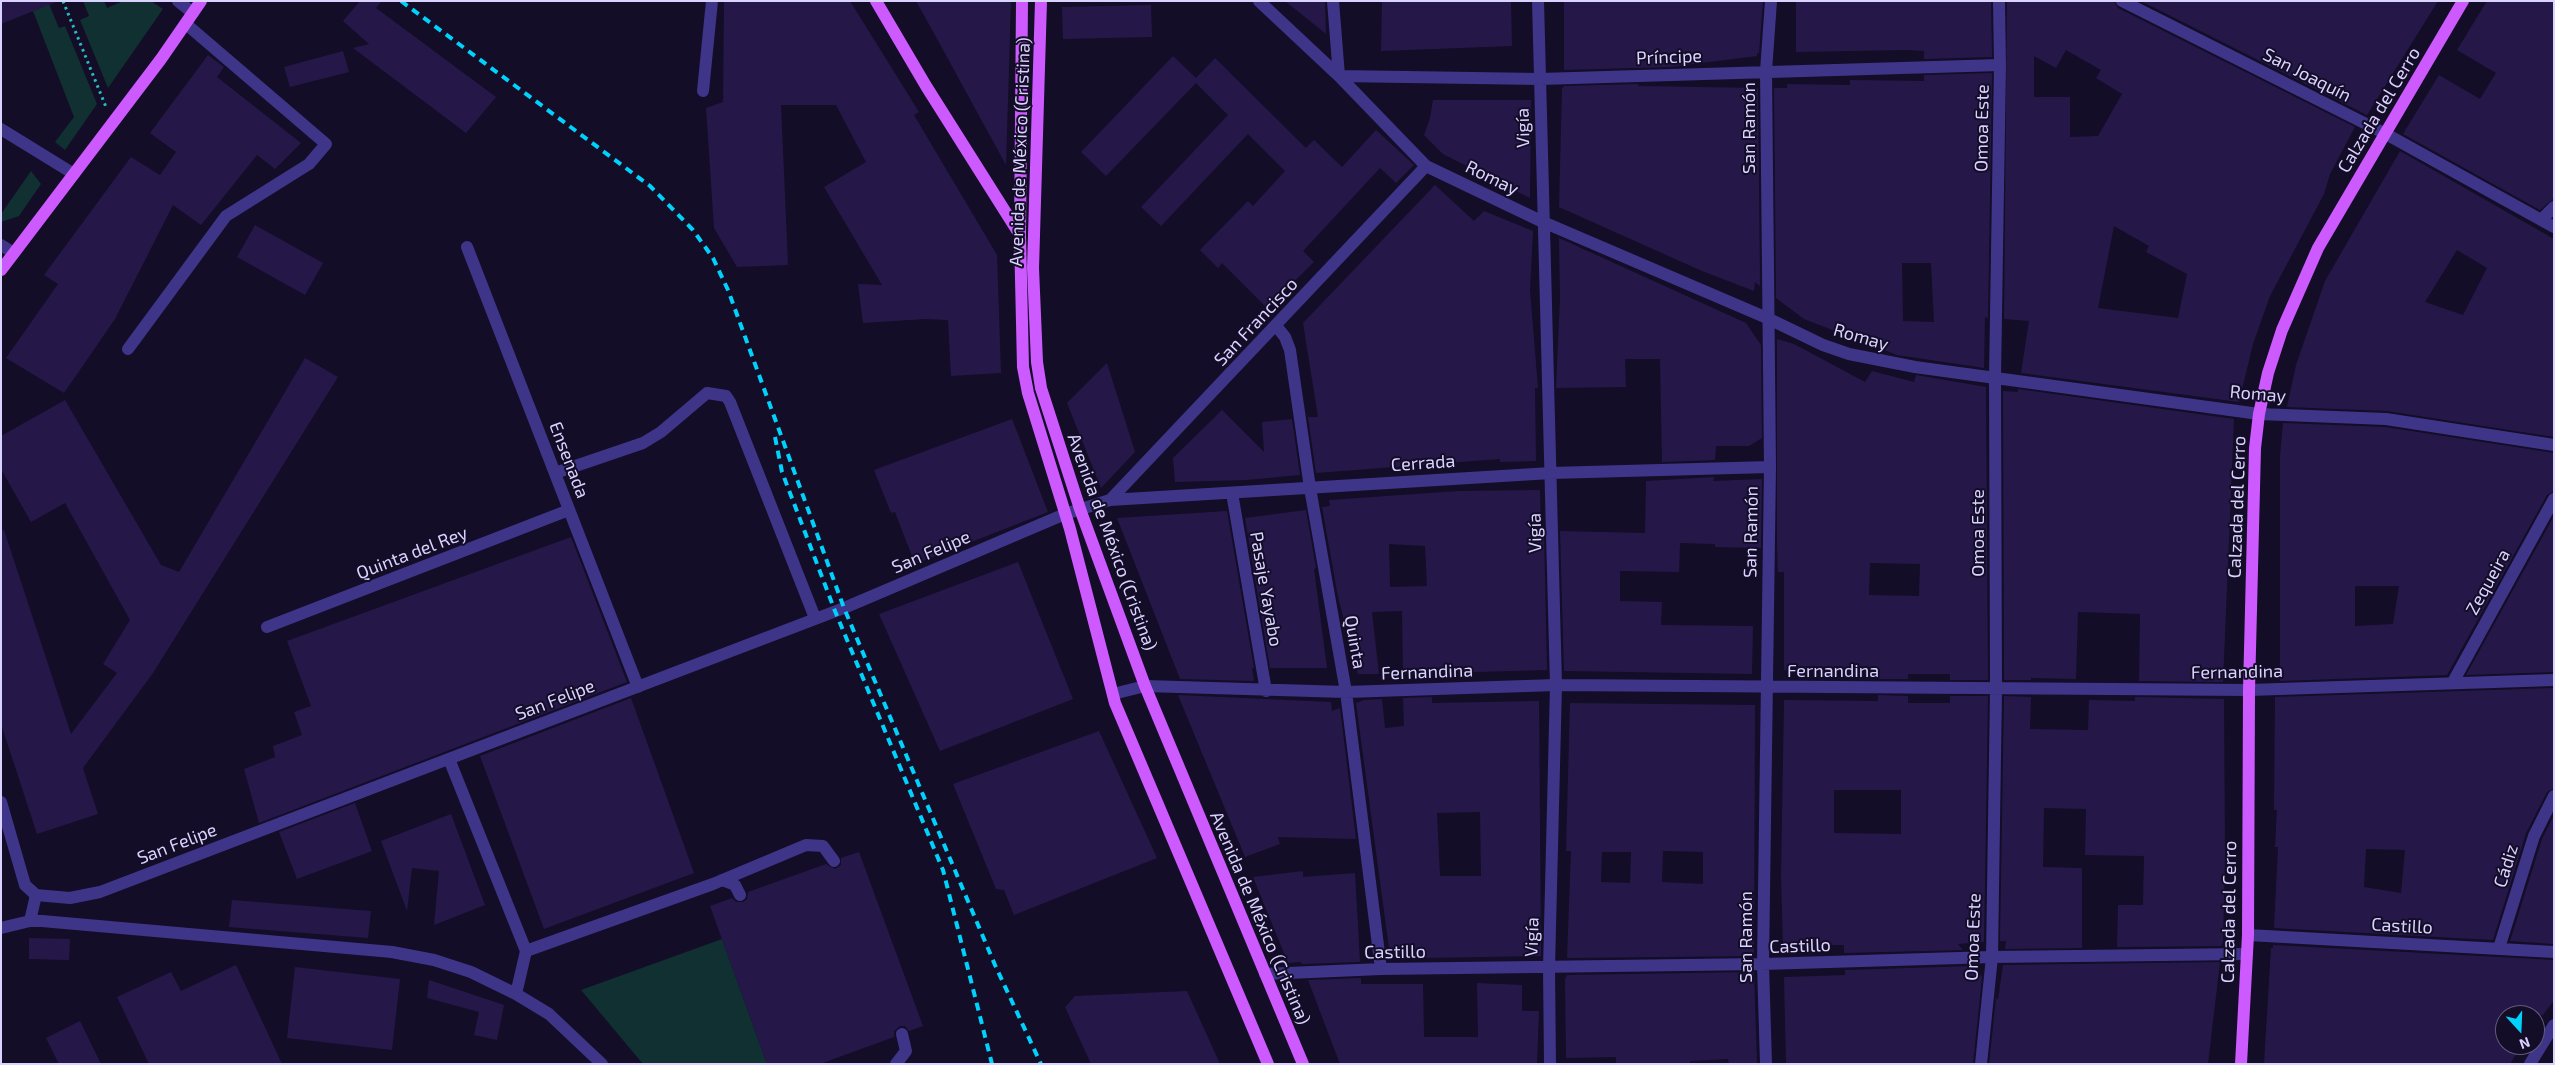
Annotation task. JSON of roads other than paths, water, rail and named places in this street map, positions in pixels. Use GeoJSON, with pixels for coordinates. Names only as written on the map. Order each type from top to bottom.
{"type":"FeatureCollection","features":[{"type":"Feature","properties":{"kind":"main road"},"geometry":{"type":"LineString","coordinates":[[1,270],[112,124],[201,1]]}},
{"type":"Feature","properties":{"kind":"main road"},"geometry":{"type":"LineString","coordinates":[[876,1],[926,86],[1020,235],[1033,268]]}},
{"type":"Feature","properties":{"kind":"main road","name":"Avenida de México (Cristina)"},"geometry":{"type":"LineString","coordinates":[[1022,1],[1020,235],[1023,366],[1028,393],[1065,514],[1113,694],[1268,1064]]}},
{"type":"Feature","properties":{"kind":"main road","name":"Avenida de México (Cristina)"},"geometry":{"type":"LineString","coordinates":[[1042,1],[1033,268],[1037,362],[1041,388],[1080,509],[1145,686],[1303,1064]]}},
{"type":"Feature","properties":{"kind":"main road","name":"Calzada del Cerro"},"geometry":{"type":"LineString","coordinates":[[2241,1064],[2248,935],[2248,690],[2255,448],[2259,414],[2268,373],[2298,290],[2330,225],[2386,134],[2463,1]]}},
{"type":"Feature","properties":{"kind":"street"},"geometry":{"type":"LineString","coordinates":[[178,1],[193,13]]}},
{"type":"Feature","properties":{"kind":"street"},"geometry":{"type":"LineString","coordinates":[[703,92],[712,1]]}},
{"type":"Feature","properties":{"kind":"street","name":"Romay"},"geometry":{"type":"LineString","coordinates":[[1259,1],[1338,76],[1426,166],[1542,222],[1767,318],[1822,344],[1868,359],[2259,414],[2386,419],[2554,446]]}},
{"type":"Feature","properties":{"kind":"street"},"geometry":{"type":"LineString","coordinates":[[1333,1],[1338,76]]}},
{"type":"Feature","properties":{"kind":"street","name":"Vigía"},"geometry":{"type":"LineString","coordinates":[[1538,1],[1542,222],[1556,685],[1549,968],[1550,1064]]}},
{"type":"Feature","properties":{"kind":"street","name":"San Ramón"},"geometry":{"type":"LineString","coordinates":[[1766,1064],[1763,964],[1770,467],[1766,71],[1771,1]]}},
{"type":"Feature","properties":{"kind":"street","name":"Omoa Este"},"geometry":{"type":"LineString","coordinates":[[1981,1064],[1992,957],[1996,690],[1995,377],[2000,65],[1999,1]]}},
{"type":"Feature","properties":{"kind":"street","name":"San Joaquín"},"geometry":{"type":"LineString","coordinates":[[2122,1],[2386,134],[2554,227]]}},
{"type":"Feature","properties":{"kind":"street"},"geometry":{"type":"LineString","coordinates":[[128,349],[226,216],[309,164],[326,144],[186,24]]}},
{"type":"Feature","properties":{"kind":"street","name":"Príncipe"},"geometry":{"type":"LineString","coordinates":[[1338,76],[1540,79],[2000,65]]}},
{"type":"Feature","properties":{"kind":"street"},"geometry":{"type":"LineString","coordinates":[[1,129],[74,174]]}},
{"type":"Feature","properties":{"kind":"street","name":"San Francisco"},"geometry":{"type":"LineString","coordinates":[[1110,500],[1277,327],[1426,166]]}},
{"type":"Feature","properties":{"kind":"street"},"geometry":{"type":"LineString","coordinates":[[2541,220],[2554,207]]}},
{"type":"Feature","properties":{"kind":"street"},"geometry":{"type":"LineString","coordinates":[[1,244],[14,254]]}},
{"type":"Feature","properties":{"kind":"street","name":"Ensenada"},"geometry":{"type":"LineString","coordinates":[[467,247],[638,687]]}},
{"type":"Feature","properties":{"kind":"street","name":"Quinta"},"geometry":{"type":"LineString","coordinates":[[1277,327],[1285,337],[1290,350],[1310,488],[1346,692],[1381,969]]}},
{"type":"Feature","properties":{"kind":"street"},"geometry":{"type":"LineString","coordinates":[[555,473],[643,443],[661,432],[707,393],[726,396],[815,618]]}},
{"type":"Feature","properties":{"kind":"street","name":"Cerrada"},"geometry":{"type":"LineString","coordinates":[[1080,509],[1110,500],[1551,473],[1770,467]]}},
{"type":"Feature","properties":{"kind":"street","name":"Pasaje Yayabo"},"geometry":{"type":"LineString","coordinates":[[1232,494],[1266,691]]}},
{"type":"Feature","properties":{"kind":"street","name":"Zequeira"},"geometry":{"type":"LineString","coordinates":[[2452,682],[2554,499]]}},
{"type":"Feature","properties":{"kind":"street","name":"San Felipe"},"geometry":{"type":"LineString","coordinates":[[36,896],[70,898],[100,892],[815,618],[1080,509]]}},
{"type":"Feature","properties":{"kind":"street","name":"Quinta del Rey"},"geometry":{"type":"LineString","coordinates":[[267,628],[570,510]]}},
{"type":"Feature","properties":{"kind":"street","name":"Fernandina"},"geometry":{"type":"LineString","coordinates":[[1113,694],[1145,686],[1346,692],[1556,685],[1996,690],[2248,690],[2554,680]]}},
{"type":"Feature","properties":{"kind":"street"},"geometry":{"type":"LineString","coordinates":[[449,759],[526,951],[516,994]]}},
{"type":"Feature","properties":{"kind":"street","name":"Cádiz"},"geometry":{"type":"LineString","coordinates":[[2498,948],[2534,836],[2554,796]]}},
{"type":"Feature","properties":{"kind":"street"},"geometry":{"type":"LineString","coordinates":[[1,802],[25,885],[36,896],[30,921]]}},
{"type":"Feature","properties":{"kind":"street"},"geometry":{"type":"LineString","coordinates":[[526,951],[722,880],[806,845],[823,846],[834,861]]}},
{"type":"Feature","properties":{"kind":"street"},"geometry":{"type":"LineString","coordinates":[[722,880],[735,885],[740,895]]}},
{"type":"Feature","properties":{"kind":"street"},"geometry":{"type":"LineString","coordinates":[[1,928],[30,921],[392,952],[434,960],[471,972],[516,994],[549,1014],[589,1049],[602,1064]]}},
{"type":"Feature","properties":{"kind":"street","name":"Castillo"},"geometry":{"type":"LineString","coordinates":[[2248,935],[2554,952]]}},
{"type":"Feature","properties":{"kind":"street","name":"Castillo"},"geometry":{"type":"LineString","coordinates":[[1265,974],[1381,969],[1549,968],[1992,957],[2247,954]]}},
{"type":"Feature","properties":{"kind":"street"},"geometry":{"type":"LineString","coordinates":[[2530,1064],[2554,1025]]}},
{"type":"Feature","properties":{"kind":"street"},"geometry":{"type":"LineString","coordinates":[[896,1064],[906,1052],[902,1034]]}},
{"type":"Feature","properties":{"kind":"street"},"geometry":{"type":"LineString","coordinates":[[589,1049],[590,1064]]}},
{"type":"Feature","properties":{"kind":"railway"},"geometry":{"type":"LineString","coordinates":[[401,1],[650,186],[693,230],[713,258],[728,290],[844,608],[995,965],[1041,1064]]}},
{"type":"Feature","properties":{"kind":"railway"},"geometry":{"type":"LineString","coordinates":[[775,437],[782,472],[835,611],[943,870],[992,1064]]}}]}
